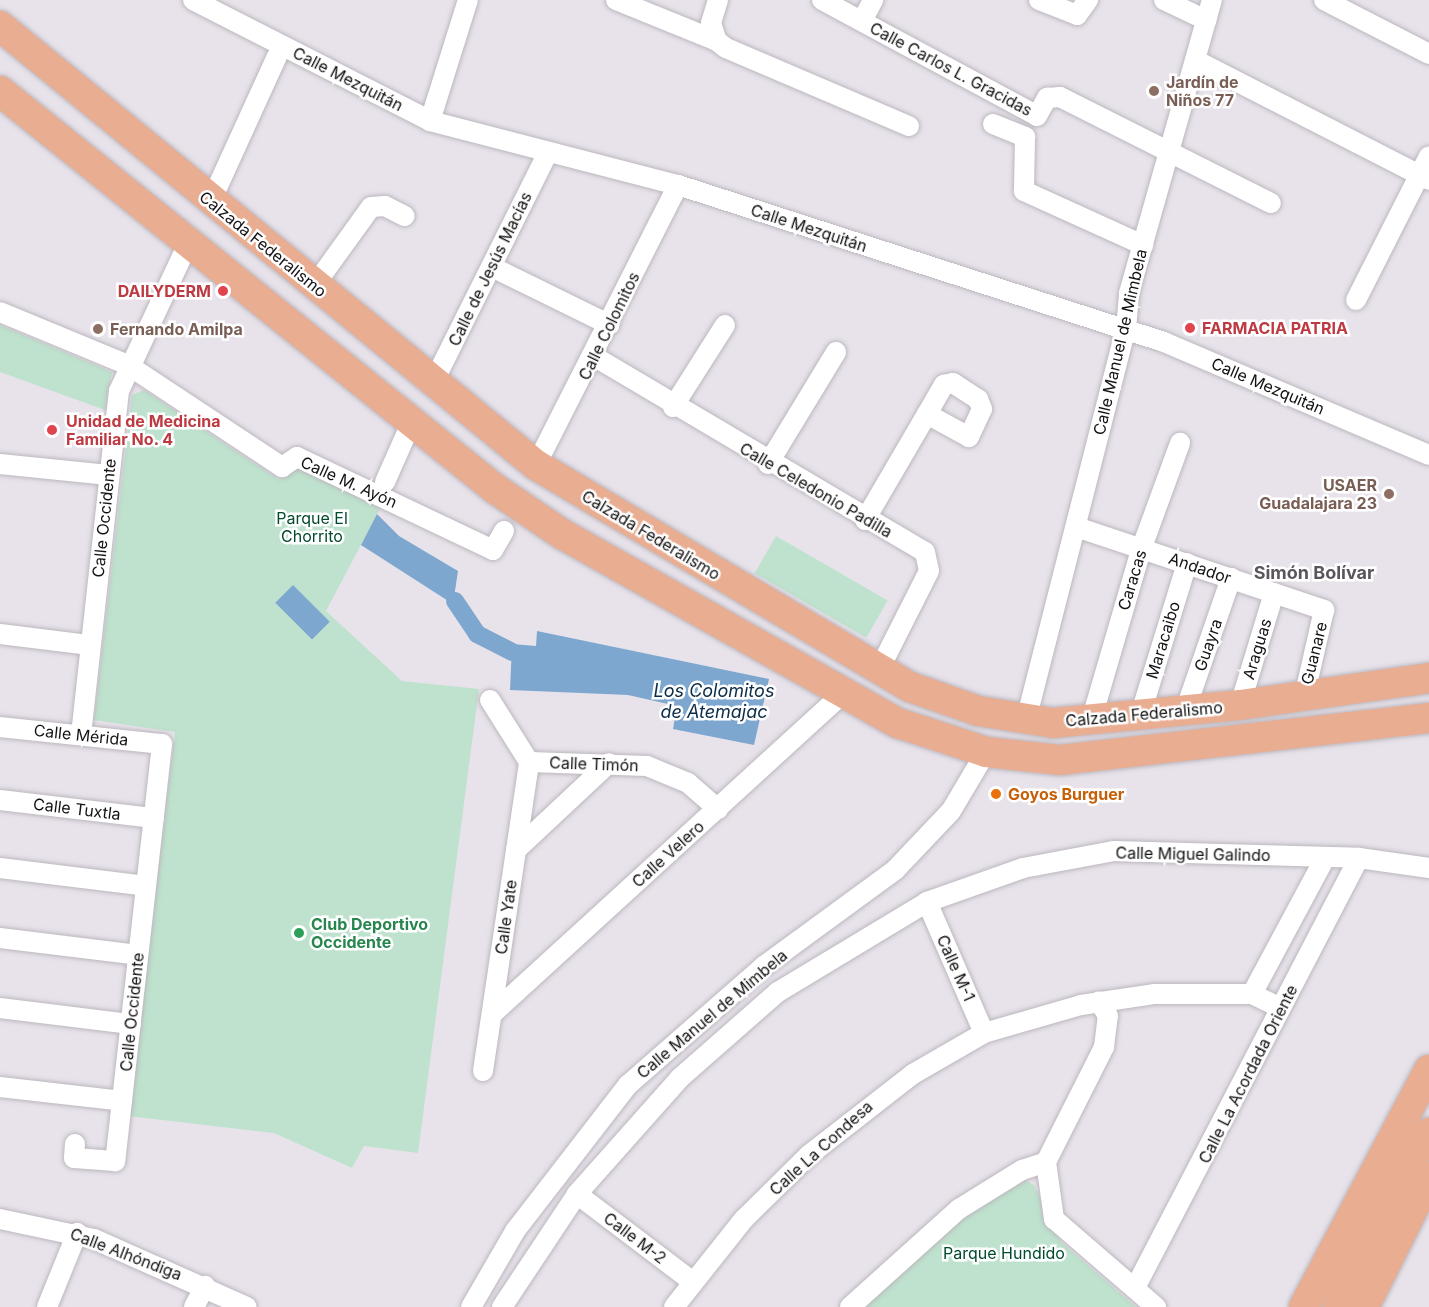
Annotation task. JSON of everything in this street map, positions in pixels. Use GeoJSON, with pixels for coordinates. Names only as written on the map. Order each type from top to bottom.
{"type":"FeatureCollection","features":[{"type":"Feature","properties":{"kind":"main road","name":"Calzada Federalismo"},"geometry":{"type":"LineString","coordinates":[[0,26],[314,286],[536,465],[879,670],[953,704],[1026,720],[1091,721],[1304,697],[1429,678]]}},
{"type":"Feature","properties":{"kind":"main road"},"geometry":{"type":"LineString","coordinates":[[0,91],[188,244],[412,421],[553,528],[843,694],[926,735],[986,752],[1095,759],[1429,718]]}},
{"type":"Feature","properties":{"kind":"main road"},"geometry":{"type":"LineString","coordinates":[[1304,1307],[1429,1070]]}},
{"type":"Feature","properties":{"kind":"main road"},"geometry":{"type":"LineString","coordinates":[[1389,1145],[1400,1138],[1413,1114],[1429,1114]]}},
{"type":"Feature","properties":{"kind":"main road"},"geometry":{"type":"LineString","coordinates":[[1338,1307],[1407,1166],[1429,1133]]}},
{"type":"Feature","properties":{"kind":"main road"},"geometry":{"type":"LineString","coordinates":[[1364,1307],[1429,1177]]}},
{"type":"Feature","properties":{"kind":"street","name":"Calle Mezquitán"},"geometry":{"type":"LineString","coordinates":[[193,0],[430,121],[547,154],[678,185],[1126,329],[1429,455]]}},
{"type":"Feature","properties":{"kind":"street"},"geometry":{"type":"LineString","coordinates":[[430,121],[468,0]]}},
{"type":"Feature","properties":{"kind":"street"},"geometry":{"type":"LineString","coordinates":[[616,0],[717,41],[876,116],[909,126]]}},
{"type":"Feature","properties":{"kind":"street"},"geometry":{"type":"LineString","coordinates":[[717,41],[711,23],[718,0]]}},
{"type":"Feature","properties":{"kind":"street","name":"Calle Carlos L. Gracidas"},"geometry":{"type":"LineString","coordinates":[[822,0],[1037,116],[1047,98],[1060,97],[1170,149]]}},
{"type":"Feature","properties":{"kind":"street"},"geometry":{"type":"LineString","coordinates":[[862,21],[873,0]]}},
{"type":"Feature","properties":{"kind":"street"},"geometry":{"type":"LineString","coordinates":[[1039,0],[1077,15],[1088,0]]}},
{"type":"Feature","properties":{"kind":"street"},"geometry":{"type":"LineString","coordinates":[[1164,0],[1206,20]]}},
{"type":"Feature","properties":{"kind":"street","name":"Calle Manuel de Mimbela"},"geometry":{"type":"LineString","coordinates":[[1026,720],[1126,329],[1129,293],[1212,0]]}},
{"type":"Feature","properties":{"kind":"street"},"geometry":{"type":"LineString","coordinates":[[1324,0],[1429,54]]}},
{"type":"Feature","properties":{"kind":"street"},"geometry":{"type":"LineString","coordinates":[[211,201],[277,56]]}},
{"type":"Feature","properties":{"kind":"street"},"geometry":{"type":"LineString","coordinates":[[1195,60],[1424,178]]}},
{"type":"Feature","properties":{"kind":"street"},"geometry":{"type":"LineString","coordinates":[[993,124],[1025,137],[1024,191],[1143,245]]}},
{"type":"Feature","properties":{"kind":"street"},"geometry":{"type":"LineString","coordinates":[[1170,149],[1271,203]]}},
{"type":"Feature","properties":{"kind":"street","name":"Calle de Jesús Macías"},"geometry":{"type":"LineString","coordinates":[[433,383],[547,154]]}},
{"type":"Feature","properties":{"kind":"street"},"geometry":{"type":"LineString","coordinates":[[1356,300],[1424,178],[1429,156]]}},
{"type":"Feature","properties":{"kind":"street","name":"Calle Colomitos"},"geometry":{"type":"LineString","coordinates":[[536,465],[595,357],[678,185]]}},
{"type":"Feature","properties":{"kind":"street"},"geometry":{"type":"LineString","coordinates":[[314,286],[371,207],[385,206],[405,216]]}},
{"type":"Feature","properties":{"kind":"street","name":"Calle Occidente"},"geometry":{"type":"LineString","coordinates":[[81,735],[115,408],[128,366],[188,244]]}},
{"type":"Feature","properties":{"kind":"street"},"geometry":{"type":"LineString","coordinates":[[492,267],[610,325]]}},
{"type":"Feature","properties":{"kind":"street","name":"Calle M. Ayón"},"geometry":{"type":"LineString","coordinates":[[0,312],[128,366],[282,466],[297,457],[494,550],[504,531]]}},
{"type":"Feature","properties":{"kind":"street"},"geometry":{"type":"LineString","coordinates":[[673,407],[725,325]]}},
{"type":"Feature","properties":{"kind":"street"},"geometry":{"type":"LineString","coordinates":[[768,464],[836,352]]}},
{"type":"Feature","properties":{"kind":"street","name":"Calle Celedonio Padilla"},"geometry":{"type":"LineString","coordinates":[[595,357],[768,464],[925,552],[930,560],[879,670]]}},
{"type":"Feature","properties":{"kind":"street"},"geometry":{"type":"LineString","coordinates":[[865,520],[927,414]]}},
{"type":"Feature","properties":{"kind":"street","name":"Calle M. Ayón"},"geometry":{"type":"LineString","coordinates":[[385,482],[412,421]]}},
{"type":"Feature","properties":{"kind":"street","name":"Caracas"},"geometry":{"type":"LineString","coordinates":[[1091,721],[1142,548],[1180,442]]}},
{"type":"Feature","properties":{"kind":"street"},"geometry":{"type":"LineString","coordinates":[[0,464],[108,475]]}},
{"type":"Feature","properties":{"kind":"street","name":"Andador"},"geometry":{"type":"LineString","coordinates":[[1076,526],[1324,610]]}},
{"type":"Feature","properties":{"kind":"street","name":"Maracaibo"},"geometry":{"type":"LineString","coordinates":[[1140,716],[1187,563]]}},
{"type":"Feature","properties":{"kind":"street","name":"Guayra"},"geometry":{"type":"LineString","coordinates":[[1185,711],[1231,578]]}},
{"type":"Feature","properties":{"kind":"street","name":"Araguas"},"geometry":{"type":"LineString","coordinates":[[1240,705],[1274,593]]}},
{"type":"Feature","properties":{"kind":"street","name":"Guanare"},"geometry":{"type":"LineString","coordinates":[[1304,697],[1324,610]]}},
{"type":"Feature","properties":{"kind":"street"},"geometry":{"type":"LineString","coordinates":[[0,634],[90,645]]}},
{"type":"Feature","properties":{"kind":"street","name":"Calle Velero"},"geometry":{"type":"LineString","coordinates":[[492,1014],[843,694]]}},
{"type":"Feature","properties":{"kind":"street","name":"Calle Timón"},"geometry":{"type":"LineString","coordinates":[[490,700],[529,762],[647,766],[688,783],[718,809]]}},
{"type":"Feature","properties":{"kind":"street","name":"Calle Mérida"},"geometry":{"type":"LineString","coordinates":[[0,727],[162,744]]}},
{"type":"Feature","properties":{"kind":"street","name":"Calle Occidente"},"geometry":{"type":"LineString","coordinates":[[75,1144],[74,1158],[115,1161],[162,744]]}},
{"type":"Feature","properties":{"kind":"street","name":"Calle Manuel de Mimbela"},"geometry":{"type":"LineString","coordinates":[[471,1307],[515,1231],[628,1085],[929,837],[971,783],[986,752]]}},
{"type":"Feature","properties":{"kind":"street","name":"Calle Yate"},"geometry":{"type":"LineString","coordinates":[[483,1071],[529,762]]}},
{"type":"Feature","properties":{"kind":"street"},"geometry":{"type":"LineString","coordinates":[[516,850],[609,763]]}},
{"type":"Feature","properties":{"kind":"street","name":"Calle Tuxtla"},"geometry":{"type":"LineString","coordinates":[[0,800],[154,818]]}},
{"type":"Feature","properties":{"kind":"street","name":"Calle Miguel Galindo"},"geometry":{"type":"LineString","coordinates":[[927,902],[992,877],[1114,851],[1359,858],[1429,868]]}},
{"type":"Feature","properties":{"kind":"street","name":"Calle La Acordada Oriente"},"geometry":{"type":"LineString","coordinates":[[1252,994],[1325,858]]}},
{"type":"Feature","properties":{"kind":"street","name":"Calle La Acordada Oriente"},"geometry":{"type":"LineString","coordinates":[[1135,1288],[1359,858]]}},
{"type":"Feature","properties":{"kind":"street"},"geometry":{"type":"LineString","coordinates":[[0,868],[147,886]]}},
{"type":"Feature","properties":{"kind":"street","name":"Calle Manuel de Mimbela"},"geometry":{"type":"LineString","coordinates":[[502,1307],[577,1194],[680,1078],[778,992],[851,944],[927,902]]}},
{"type":"Feature","properties":{"kind":"street","name":"Calle M-1"},"geometry":{"type":"LineString","coordinates":[[927,902],[984,1033]]}},
{"type":"Feature","properties":{"kind":"street"},"geometry":{"type":"LineString","coordinates":[[838,913],[835,935],[851,944]]}},
{"type":"Feature","properties":{"kind":"street"},"geometry":{"type":"LineString","coordinates":[[809,934],[830,941],[825,960]]}},
{"type":"Feature","properties":{"kind":"street"},"geometry":{"type":"LineString","coordinates":[[0,938],[138,955]]}},
{"type":"Feature","properties":{"kind":"street","name":"Calle La Condesa"},"geometry":{"type":"LineString","coordinates":[[674,1307],[744,1219],[859,1112],[984,1033],[1099,1001],[1155,994],[1252,994],[1281,1008]]}},
{"type":"Feature","properties":{"kind":"street"},"geometry":{"type":"LineString","coordinates":[[1099,1001],[1108,1016],[1104,1047],[1046,1162],[1054,1219],[1156,1307]]}},
{"type":"Feature","properties":{"kind":"street"},"geometry":{"type":"LineString","coordinates":[[0,1008],[131,1024]]}},
{"type":"Feature","properties":{"kind":"street"},"geometry":{"type":"LineString","coordinates":[[0,1087],[122,1101]]}},
{"type":"Feature","properties":{"kind":"street"},"geometry":{"type":"LineString","coordinates":[[850,1307],[959,1209],[1022,1170],[1046,1162]]}},
{"type":"Feature","properties":{"kind":"street","name":"Calle M-2"},"geometry":{"type":"LineString","coordinates":[[577,1194],[693,1282]]}},
{"type":"Feature","properties":{"kind":"street","name":"Calle Alhóndiga"},"geometry":{"type":"LineString","coordinates":[[0,1219],[77,1233],[205,1286],[247,1307]]}},
{"type":"Feature","properties":{"kind":"street"},"geometry":{"type":"LineString","coordinates":[[47,1307],[77,1233]]}},
{"type":"Feature","properties":{"kind":"street"},"geometry":{"type":"LineString","coordinates":[[195,1307],[205,1286]]}},
{"type":"Feature","properties":{"kind":"green space"},"geometry":{"type":"Polygon","coordinates":[[[0,325],[112,372],[105,410],[0,372],[0,325]]]}},
{"type":"Feature","properties":{"kind":"green space","name":"Club Deportivo Occidente"},"geometry":{"type":"Polygon","coordinates":[[[144,390],[278,479],[302,465],[383,503],[326,611],[402,681],[479,689],[418,1153],[364,1146],[352,1168],[274,1133],[128,1116],[175,732],[94,720],[132,395],[144,390]]]}},
{"type":"Feature","properties":{"kind":"green space"},"geometry":{"type":"Polygon","coordinates":[[[776,536],[888,600],[866,638],[754,573],[776,536]]]}},
{"type":"Feature","properties":{"kind":"green space","name":"Parque Hundido"},"geometry":{"type":"Polygon","coordinates":[[[1025,1180],[1034,1185],[1061,1242],[1136,1307],[861,1307],[977,1205],[1025,1180]]]}},
{"type":"Feature","properties":{"kind":"water"},"geometry":{"type":"Polygon","coordinates":[[[377,514],[399,536],[458,571],[453,604],[361,545],[377,514]]]}},
{"type":"Feature","properties":{"kind":"water"},"geometry":{"type":"Polygon","coordinates":[[[293,585],[330,622],[312,639],[275,603],[293,585]]]}},
{"type":"Feature","properties":{"kind":"water","name":"Los Colomitos de Atemajac"},"geometry":{"type":"Polygon","coordinates":[[[537,631],[769,679],[754,745],[673,729],[677,706],[628,695],[510,690],[512,644],[536,646],[537,631]]]}},
{"type":"Feature","properties":{"kind":"waterway"},"geometry":{"type":"LineString","coordinates":[[455,601],[477,634],[512,652]]}},
{"type":"Feature","properties":{"kind":"place","name":"Jardín de Niños 77"},"geometry":{"type":"Point","coordinates":[1154,91]}},
{"type":"Feature","properties":{"kind":"place","name":"DAILYDERM"},"geometry":{"type":"Point","coordinates":[223,291]}},
{"type":"Feature","properties":{"kind":"place","name":"FARMACIA PATRIA"},"geometry":{"type":"Point","coordinates":[1190,328]}},
{"type":"Feature","properties":{"kind":"place","name":"Fernando Amilpa"},"geometry":{"type":"Point","coordinates":[98,329]}},
{"type":"Feature","properties":{"kind":"place","name":"Unidad de Medicina Familiar No. 4"},"geometry":{"type":"Point","coordinates":[52,430]}},
{"type":"Feature","properties":{"kind":"place","name":"USAER Guadalajara 23"},"geometry":{"type":"Point","coordinates":[1389,494]}},
{"type":"Feature","properties":{"kind":"place","name":"Goyos Burguer"},"geometry":{"type":"Point","coordinates":[996,794]}},
{"type":"Feature","properties":{"kind":"place","name":"Club Deportivo Occidente"},"geometry":{"type":"Point","coordinates":[299,933]}},
{"type":"Feature","properties":{"kind":"district","name":"Simón Bolívar"},"geometry":{"type":"Point","coordinates":[1314,573]}},
{"type":"Feature","properties":{"kind":"park label","name":"Parque El Chorrito"},"geometry":{"type":"Point","coordinates":[312,527]}}]}
